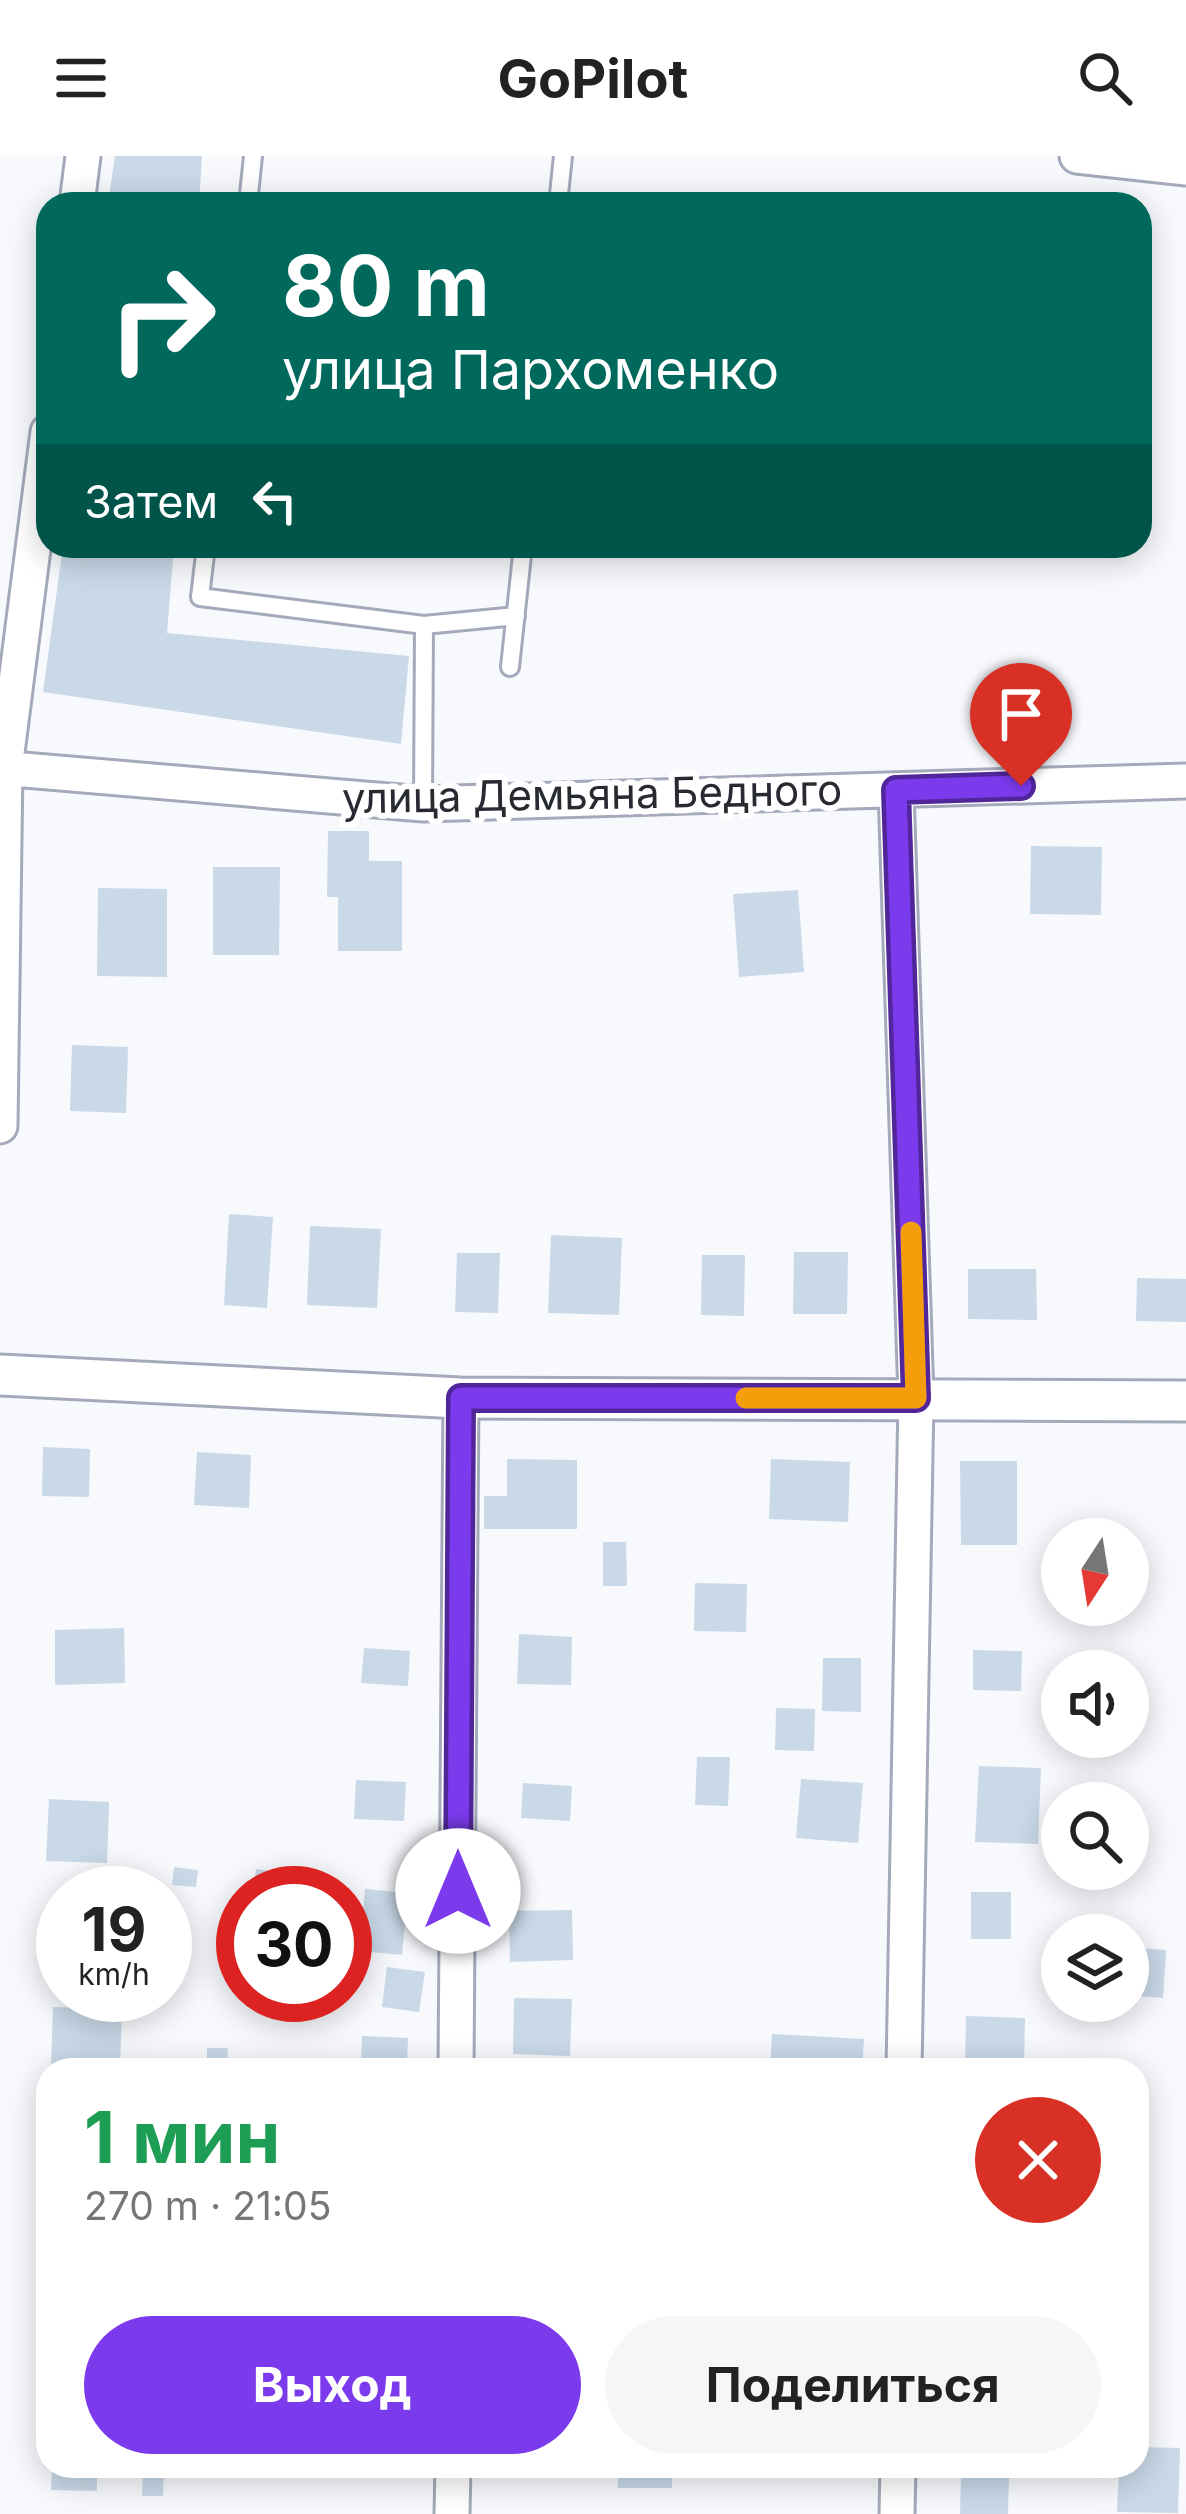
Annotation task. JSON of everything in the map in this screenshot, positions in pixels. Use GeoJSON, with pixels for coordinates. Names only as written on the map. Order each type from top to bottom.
{"type":"FeatureCollection","features":[{"type":"Feature","properties":{"kind":"street"},"geometry":{"type":"LineString","coordinates":[[78,192],[83,156]]}},
{"type":"Feature","properties":{"kind":"street"},"geometry":{"type":"LineString","coordinates":[[1077,156],[1186,168]]}},
{"type":"Feature","properties":{"kind":"street"},"geometry":{"type":"LineString","coordinates":[[0,1126],[3,768],[36,522]]}},
{"type":"Feature","properties":{"kind":"street","name":"улица Демьяна Бедного"},"geometry":{"type":"LineString","coordinates":[[3,768],[423,804],[1186,781]]}},
{"type":"Feature","properties":{"kind":"street"},"geometry":{"type":"LineString","coordinates":[[896,790],[916,1398],[904,2058]]}},
{"type":"Feature","properties":{"kind":"street"},"geometry":{"type":"LineString","coordinates":[[0,1375],[461,1398],[1186,1401]]}},
{"type":"Feature","properties":{"kind":"street"},"geometry":{"type":"LineString","coordinates":[[456,2058],[461,1398]]}},
{"type":"Feature","properties":{"kind":"street"},"geometry":{"type":"LineString","coordinates":[[452,2514],[453,2478]]}},
{"type":"Feature","properties":{"kind":"street"},"geometry":{"type":"LineString","coordinates":[[897,2514],[898,2478]]}},
{"type":"Feature","properties":{"kind":"lane"},"geometry":{"type":"LineString","coordinates":[[249,192],[253,156]]}},
{"type":"Feature","properties":{"kind":"lane"},"geometry":{"type":"LineString","coordinates":[[560,192],[563,156]]}},
{"type":"Feature","properties":{"kind":"lane"},"geometry":{"type":"LineString","coordinates":[[205,558],[200,596],[424,625],[516,616]]}},
{"type":"Feature","properties":{"kind":"lane"},"geometry":{"type":"LineString","coordinates":[[510,667],[522,558]]}},
{"type":"Feature","properties":{"kind":"lane"},"geometry":{"type":"LineString","coordinates":[[423,804],[424,625]]}},
{"type":"Feature","properties":{"kind":"building"},"geometry":{"type":"Polygon","coordinates":[[[115,156],[202,156],[200,192],[110,192],[115,156]]]}},
{"type":"Feature","properties":{"kind":"building"},"geometry":{"type":"Polygon","coordinates":[[[61,558],[173,558],[167,633],[409,656],[401,744],[43,692],[61,558]]]}},
{"type":"Feature","properties":{"kind":"building"},"geometry":{"type":"Polygon","coordinates":[[[328,831],[369,831],[369,861],[402,861],[402,951],[338,951],[338,897],[327,897],[328,831]]]}},
{"type":"Feature","properties":{"kind":"building"},"geometry":{"type":"Polygon","coordinates":[[[1031,846],[1102,847],[1101,915],[1030,914],[1031,846]]]}},
{"type":"Feature","properties":{"kind":"building"},"geometry":{"type":"Polygon","coordinates":[[[213,867],[280,867],[279,955],[213,955],[213,867]]]}},
{"type":"Feature","properties":{"kind":"building"},"geometry":{"type":"Polygon","coordinates":[[[98,888],[167,889],[167,977],[97,976],[98,888]]]}},
{"type":"Feature","properties":{"kind":"building"},"geometry":{"type":"Polygon","coordinates":[[[798,890],[804,972],[739,977],[733,894],[798,890]]]}},
{"type":"Feature","properties":{"kind":"building"},"geometry":{"type":"Polygon","coordinates":[[[72,1045],[128,1047],[126,1113],[70,1111],[72,1045]]]}},
{"type":"Feature","properties":{"kind":"building"},"geometry":{"type":"Polygon","coordinates":[[[229,1214],[273,1217],[267,1308],[224,1305],[229,1214]]]}},
{"type":"Feature","properties":{"kind":"building"},"geometry":{"type":"Polygon","coordinates":[[[310,1226],[381,1229],[377,1308],[307,1305],[310,1226]]]}},
{"type":"Feature","properties":{"kind":"building"},"geometry":{"type":"Polygon","coordinates":[[[551,1235],[622,1238],[619,1315],[548,1313],[551,1235]]]}},
{"type":"Feature","properties":{"kind":"building"},"geometry":{"type":"Polygon","coordinates":[[[794,1252],[848,1252],[847,1314],[793,1314],[794,1252]]]}},
{"type":"Feature","properties":{"kind":"building"},"geometry":{"type":"Polygon","coordinates":[[[457,1253],[500,1253],[498,1313],[455,1312],[457,1253]]]}},
{"type":"Feature","properties":{"kind":"building"},"geometry":{"type":"Polygon","coordinates":[[[702,1255],[745,1255],[744,1316],[701,1315],[702,1255]]]}},
{"type":"Feature","properties":{"kind":"building"},"geometry":{"type":"Polygon","coordinates":[[[968,1269],[1036,1269],[1037,1320],[968,1319],[968,1269]]]}},
{"type":"Feature","properties":{"kind":"building"},"geometry":{"type":"Polygon","coordinates":[[[1137,1278],[1186,1279],[1186,1322],[1136,1321],[1137,1278]]]}},
{"type":"Feature","properties":{"kind":"building"},"geometry":{"type":"Polygon","coordinates":[[[43,1447],[90,1449],[89,1497],[42,1496],[43,1447]]]}},
{"type":"Feature","properties":{"kind":"building"},"geometry":{"type":"Polygon","coordinates":[[[197,1452],[251,1455],[249,1508],[194,1505],[197,1452]]]}},
{"type":"Feature","properties":{"kind":"building"},"geometry":{"type":"Polygon","coordinates":[[[507,1459],[577,1460],[577,1529],[484,1529],[484,1496],[507,1496],[507,1459]]]}},
{"type":"Feature","properties":{"kind":"building"},"geometry":{"type":"Polygon","coordinates":[[[771,1459],[850,1462],[848,1522],[769,1519],[771,1459]]]}},
{"type":"Feature","properties":{"kind":"building"},"geometry":{"type":"Polygon","coordinates":[[[960,1461],[1017,1461],[1017,1545],[961,1545],[960,1461]]]}},
{"type":"Feature","properties":{"kind":"building"},"geometry":{"type":"Polygon","coordinates":[[[603,1542],[626,1542],[627,1586],[603,1586],[603,1542]]]}},
{"type":"Feature","properties":{"kind":"building"},"geometry":{"type":"Polygon","coordinates":[[[695,1583],[747,1584],[746,1632],[694,1631],[695,1583]]]}},
{"type":"Feature","properties":{"kind":"building"},"geometry":{"type":"Polygon","coordinates":[[[124,1628],[125,1683],[55,1685],[55,1630],[124,1628]]]}},
{"type":"Feature","properties":{"kind":"building"},"geometry":{"type":"Polygon","coordinates":[[[519,1634],[572,1637],[571,1685],[517,1684],[519,1634]]]}},
{"type":"Feature","properties":{"kind":"building"},"geometry":{"type":"Polygon","coordinates":[[[364,1648],[410,1651],[408,1686],[361,1683],[364,1648]]]}},
{"type":"Feature","properties":{"kind":"building"},"geometry":{"type":"Polygon","coordinates":[[[973,1650],[1022,1651],[1021,1691],[973,1690],[973,1650]]]}},
{"type":"Feature","properties":{"kind":"building"},"geometry":{"type":"Polygon","coordinates":[[[823,1658],[861,1658],[861,1712],[822,1711],[823,1658]]]}},
{"type":"Feature","properties":{"kind":"building"},"geometry":{"type":"Polygon","coordinates":[[[776,1708],[815,1709],[814,1751],[775,1750],[776,1708]]]}},
{"type":"Feature","properties":{"kind":"building"},"geometry":{"type":"Polygon","coordinates":[[[697,1757],[730,1757],[728,1806],[695,1805],[697,1757]]]}},
{"type":"Feature","properties":{"kind":"building"},"geometry":{"type":"Polygon","coordinates":[[[979,1766],[1041,1768],[1038,1844],[975,1842],[979,1766]]]}},
{"type":"Feature","properties":{"kind":"building"},"geometry":{"type":"Polygon","coordinates":[[[801,1779],[863,1783],[858,1843],[796,1838],[801,1779]]]}},
{"type":"Feature","properties":{"kind":"building"},"geometry":{"type":"Polygon","coordinates":[[[356,1780],[406,1782],[404,1821],[354,1819],[356,1780]]]}},
{"type":"Feature","properties":{"kind":"building"},"geometry":{"type":"Polygon","coordinates":[[[523,1783],[572,1786],[570,1821],[521,1818],[523,1783]]]}},
{"type":"Feature","properties":{"kind":"building"},"geometry":{"type":"Polygon","coordinates":[[[49,1799],[109,1802],[107,1863],[46,1861],[49,1799]]]}},
{"type":"Feature","properties":{"kind":"building"},"geometry":{"type":"Polygon","coordinates":[[[372,1890],[408,1893],[402,1955],[372,1952],[372,1890]]]}},
{"type":"Feature","properties":{"kind":"building"},"geometry":{"type":"Polygon","coordinates":[[[971,1892],[1011,1892],[1011,1939],[971,1939],[971,1892]]]}},
{"type":"Feature","properties":{"kind":"building"},"geometry":{"type":"Polygon","coordinates":[[[572,1910],[573,1960],[510,1962],[509,1911],[572,1910]]]}},
{"type":"Feature","properties":{"kind":"building"},"geometry":{"type":"Polygon","coordinates":[[[1149,1949],[1166,1950],[1163,1998],[1149,1997],[1149,1949]]]}},
{"type":"Feature","properties":{"kind":"building"},"geometry":{"type":"Polygon","coordinates":[[[387,1967],[425,1972],[419,2012],[382,2007],[387,1967]]]}},
{"type":"Feature","properties":{"kind":"building"},"geometry":{"type":"Polygon","coordinates":[[[514,1998],[572,1999],[570,2056],[513,2054],[514,1998]]]}},
{"type":"Feature","properties":{"kind":"building"},"geometry":{"type":"Polygon","coordinates":[[[966,2016],[1025,2018],[1024,2058],[965,2058],[966,2016]]]}},
{"type":"Feature","properties":{"kind":"building"},"geometry":{"type":"Polygon","coordinates":[[[52,2022],[122,2022],[120,2058],[51,2058],[52,2022]]]}},
{"type":"Feature","properties":{"kind":"building"},"geometry":{"type":"Polygon","coordinates":[[[772,2034],[864,2039],[863,2058],[771,2058],[772,2034]]]}},
{"type":"Feature","properties":{"kind":"building"},"geometry":{"type":"Polygon","coordinates":[[[362,2036],[408,2038],[407,2058],[361,2058],[362,2036]]]}},
{"type":"Feature","properties":{"kind":"building"},"geometry":{"type":"Polygon","coordinates":[[[207,2048],[228,2048],[228,2058],[207,2058],[207,2048]]]}},
{"type":"Feature","properties":{"kind":"building"},"geometry":{"type":"Polygon","coordinates":[[[1149,2447],[1180,2448],[1178,2513],[1117,2512],[1118,2478],[1149,2478],[1149,2447]]]}},
{"type":"Feature","properties":{"kind":"building"},"geometry":{"type":"Polygon","coordinates":[[[52,2478],[97,2478],[97,2491],[51,2490],[52,2478]]]}},
{"type":"Feature","properties":{"kind":"building"},"geometry":{"type":"Polygon","coordinates":[[[143,2478],[164,2478],[163,2496],[142,2496],[143,2478]]]}},
{"type":"Feature","properties":{"kind":"building"},"geometry":{"type":"Polygon","coordinates":[[[618,2478],[672,2478],[672,2488],[618,2488],[618,2478]]]}},
{"type":"Feature","properties":{"kind":"building"},"geometry":{"type":"Polygon","coordinates":[[[961,2478],[1009,2478],[1008,2514],[960,2514],[961,2478]]]}},
{"type":"Feature","properties":{"kind":"slow traffic"},"geometry":{"type":"LineString","coordinates":[[746,1398],[916,1398],[911,1232]]}},
{"type":"Feature","properties":{"kind":"route"},"geometry":{"type":"LineString","coordinates":[[458,1891],[461,1398],[916,1398],[896,790],[1021,786]]}}]}
